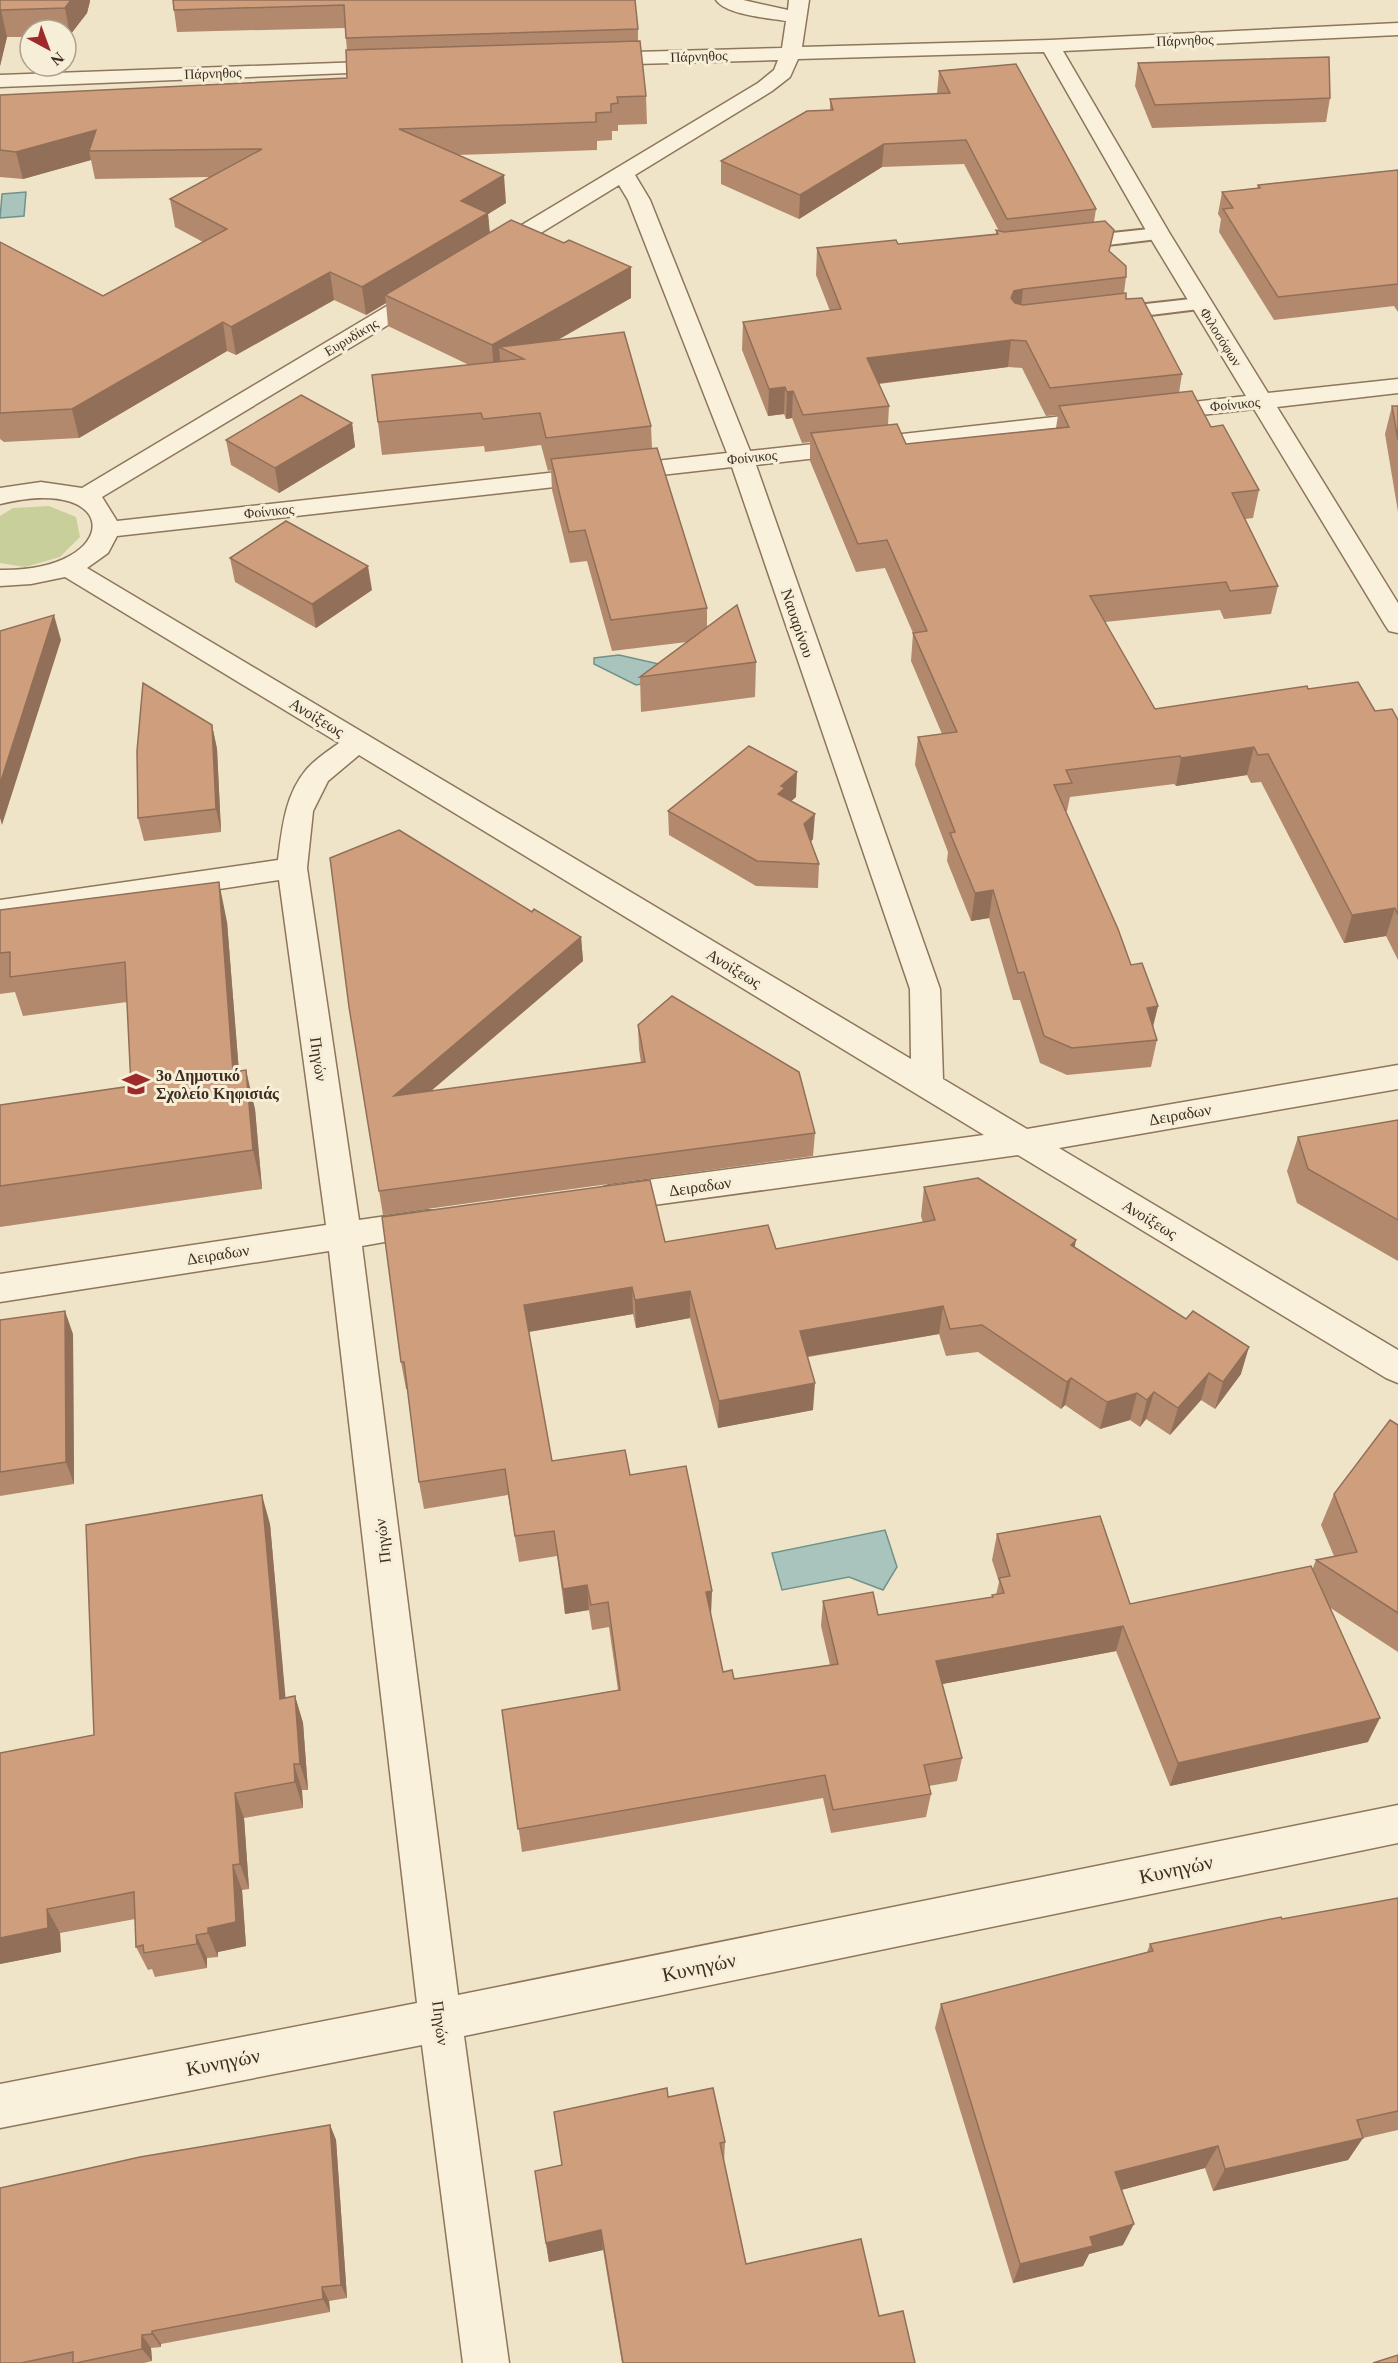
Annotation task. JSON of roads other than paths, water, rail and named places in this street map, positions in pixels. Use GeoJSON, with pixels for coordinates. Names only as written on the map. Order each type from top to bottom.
{"type":"FeatureCollection","features":[{"type":"Feature","properties":{"kind":"street"},"geometry":{"type":"LineString","coordinates":[[481,259],[624,174],[765,87],[783,73],[792,52],[798,9],[749,9],[726,0]]}},
{"type":"Feature","properties":{"kind":"street","name":"Πάρνηθος"},"geometry":{"type":"LineString","coordinates":[[576,60],[1050,45],[1398,29]]}},
{"type":"Feature","properties":{"kind":"street","name":"Φιλοσόφων"},"geometry":{"type":"LineString","coordinates":[[1050,45],[1200,304],[1398,625]]}},
{"type":"Feature","properties":{"kind":"street","name":"Πάρνηθος"},"geometry":{"type":"LineString","coordinates":[[0,81],[408,66]]}},
{"type":"Feature","properties":{"kind":"street","name":"Ναυαρίνου"},"geometry":{"type":"LineString","coordinates":[[624,174],[639,200],[741,458],[925,990],[927,1084]]}},
{"type":"Feature","properties":{"kind":"street","name":"Ευρυδίκης"},"geometry":{"type":"LineString","coordinates":[[84,497],[440,284]]}},
{"type":"Feature","properties":{"kind":"street","name":"Φοίνικος"},"geometry":{"type":"LineString","coordinates":[[105,530],[1398,386]]}},
{"type":"Feature","properties":{"kind":"street"},"geometry":{"type":"LineString","coordinates":[[0,496],[38,489],[63,490],[84,497],[97,506],[104,517],[105,530],[100,544],[87,557],[69,568],[43,577],[0,578]]}},
{"type":"Feature","properties":{"kind":"street","name":"Ανοίξεως"},"geometry":{"type":"LineString","coordinates":[[69,568],[1398,1368]]}},
{"type":"Feature","properties":{"kind":"street","name":"Πηγών"},"geometry":{"type":"LineString","coordinates":[[358,742],[316,776],[299,811],[292,868],[344,1235],[440,2020],[486,2363]]}},
{"type":"Feature","properties":{"kind":"street"},"geometry":{"type":"LineString","coordinates":[[0,911],[292,868]]}},
{"type":"Feature","properties":{"kind":"street","name":"Δειραδων"},"geometry":{"type":"LineString","coordinates":[[578,1203],[1022,1142],[1398,1077]]}},
{"type":"Feature","properties":{"kind":"street","name":"Δειραδων"},"geometry":{"type":"LineString","coordinates":[[0,1288],[461,1219]]}},
{"type":"Feature","properties":{"kind":"street","name":"Κυνηγών"},"geometry":{"type":"LineString","coordinates":[[0,2106],[440,2020],[1398,1824]]}},
{"type":"Feature","properties":{"kind":"lane"},"geometry":{"type":"LineString","coordinates":[[1058,245],[1159,234]]}},
{"type":"Feature","properties":{"kind":"lane"},"geometry":{"type":"LineString","coordinates":[[1088,316],[1200,304]]}},
{"type":"Feature","properties":{"kind":"water"},"geometry":{"type":"Polygon","coordinates":[[[26,192],[24,216],[0,218],[2,194],[26,192]]]}},
{"type":"Feature","properties":{"kind":"water"},"geometry":{"type":"Polygon","coordinates":[[[619,655],[659,664],[652,682],[636,685],[594,664],[594,658],[619,655]]]}},
{"type":"Feature","properties":{"kind":"water"},"geometry":{"type":"Polygon","coordinates":[[[885,1530],[897,1567],[883,1590],[849,1577],[782,1590],[772,1553],[885,1530]]]}},
{"type":"Feature","properties":{"kind":"place","name":"3ο Δημοτικό Σχολείο Κηφισιάς"},"geometry":{"type":"Point","coordinates":[136,1084]}}]}
